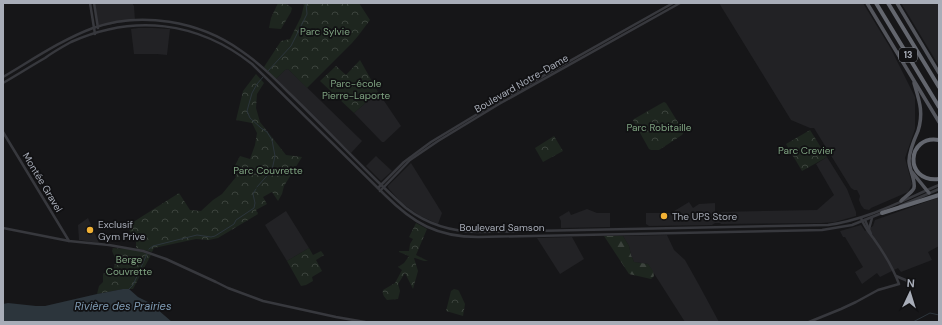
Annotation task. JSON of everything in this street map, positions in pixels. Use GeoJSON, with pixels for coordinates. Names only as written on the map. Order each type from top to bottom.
{"type":"FeatureCollection","features":[{"type":"Feature","properties":{"kind":"highway","name":"13"},"geometry":{"type":"LineString","coordinates":[[876,3],[939,107]]}},
{"type":"Feature","properties":{"kind":"highway","name":"13"},"geometry":{"type":"LineString","coordinates":[[888,3],[939,87]]}},
{"type":"Feature","properties":{"kind":"highway"},"geometry":{"type":"LineString","coordinates":[[939,140],[927,140],[920,144],[915,151],[914,160],[916,169],[921,175],[928,179],[939,179]]}},
{"type":"Feature","properties":{"kind":"highway"},"geometry":{"type":"LineString","coordinates":[[882,214],[939,195]]}},
{"type":"Feature","properties":{"kind":"main road"},"geometry":{"type":"LineString","coordinates":[[867,3],[939,122]]}},
{"type":"Feature","properties":{"kind":"main road"},"geometry":{"type":"LineString","coordinates":[[897,3],[939,73]]}},
{"type":"Feature","properties":{"kind":"main road"},"geometry":{"type":"LineString","coordinates":[[901,201],[914,189],[910,155],[921,116],[920,100],[912,78]]}},
{"type":"Feature","properties":{"kind":"main road"},"geometry":{"type":"LineString","coordinates":[[911,171],[928,192]]}},
{"type":"Feature","properties":{"kind":"street"},"geometry":{"type":"LineString","coordinates":[[90,3],[95,34]]}},
{"type":"Feature","properties":{"kind":"street"},"geometry":{"type":"LineString","coordinates":[[94,3],[99,32]]}},
{"type":"Feature","properties":{"kind":"street","name":"Boulevard Notre-Dame"},"geometry":{"type":"LineString","coordinates":[[379,190],[408,158],[431,142],[497,102],[673,3]]}},
{"type":"Feature","properties":{"kind":"street","name":"Boulevard Notre-Dame"},"geometry":{"type":"LineString","coordinates":[[382,186],[410,160],[440,140],[499,104],[680,3]]}},
{"type":"Feature","properties":{"kind":"street","name":"Boulevard Samson"},"geometry":{"type":"LineString","coordinates":[[3,77],[57,45],[98,27],[130,21],[150,20],[176,22],[205,31],[221,38],[241,50],[264,68],[406,208],[424,220],[443,227],[465,232],[821,225],[838,223],[862,217],[901,201],[939,189]]}},
{"type":"Feature","properties":{"kind":"street","name":"Boulevard Samson"},"geometry":{"type":"LineString","coordinates":[[3,83],[72,42],[99,32],[116,28],[157,25],[189,31],[227,46],[252,64],[404,213],[419,223],[443,233],[466,237],[818,230],[844,227],[864,221],[928,192],[939,185]]}},
{"type":"Feature","properties":{"kind":"street","name":"Montée Gravel"},"geometry":{"type":"LineString","coordinates":[[3,132],[69,241]]}},
{"type":"Feature","properties":{"kind":"street"},"geometry":{"type":"LineString","coordinates":[[809,322],[856,302],[877,290],[899,284],[892,267],[873,238],[862,217]]}},
{"type":"Feature","properties":{"kind":"street"},"geometry":{"type":"LineString","coordinates":[[869,230],[872,218]]}},
{"type":"Feature","properties":{"kind":"street"},"geometry":{"type":"LineString","coordinates":[[864,221],[867,231],[873,238]]}},
{"type":"Feature","properties":{"kind":"street"},"geometry":{"type":"LineString","coordinates":[[3,228],[69,241],[109,245],[143,251],[173,262],[228,288],[262,301],[336,318],[365,322]]}},
{"type":"Feature","properties":{"kind":"street"},"geometry":{"type":"LineString","coordinates":[[896,276],[910,282]]}},
{"type":"Feature","properties":{"kind":"shaded area"},"geometry":{"type":"Polygon","coordinates":[[[94,3],[132,3],[134,6],[135,21],[98,27],[94,3]]]}},
{"type":"Feature","properties":{"kind":"shaded area"},"geometry":{"type":"Polygon","coordinates":[[[719,3],[863,3],[891,49],[915,97],[915,129],[905,158],[912,184],[908,192],[869,210],[864,209],[859,200],[860,196],[857,190],[851,188],[814,128],[810,128],[791,120],[719,3]]]}},
{"type":"Feature","properties":{"kind":"shaded area"},"geometry":{"type":"Polygon","coordinates":[[[901,3],[939,3],[939,66],[909,16],[901,3]]]}},
{"type":"Feature","properties":{"kind":"shaded area"},"geometry":{"type":"Polygon","coordinates":[[[131,29],[170,29],[167,55],[134,54],[131,29]]]}},
{"type":"Feature","properties":{"kind":"shaded area"},"geometry":{"type":"Polygon","coordinates":[[[288,69],[362,141],[351,153],[276,79],[288,69]]]}},
{"type":"Feature","properties":{"kind":"shaded area"},"geometry":{"type":"Polygon","coordinates":[[[378,92],[401,126],[384,142],[382,142],[354,113],[378,92]]]}},
{"type":"Feature","properties":{"kind":"shaded area"},"geometry":{"type":"Polygon","coordinates":[[[376,156],[392,171],[381,181],[366,166],[376,156]]]}},
{"type":"Feature","properties":{"kind":"shaded area"},"geometry":{"type":"Polygon","coordinates":[[[827,157],[847,189],[856,212],[856,216],[835,222],[822,223],[715,223],[712,225],[649,226],[646,224],[646,213],[671,213],[689,202],[693,208],[699,204],[715,203],[715,212],[817,210],[834,195],[816,164],[827,157]]]}},
{"type":"Feature","properties":{"kind":"shaded area"},"geometry":{"type":"Polygon","coordinates":[[[411,163],[442,213],[438,224],[420,216],[410,209],[402,203],[388,187],[411,163]]]}},
{"type":"Feature","properties":{"kind":"shaded area"},"geometry":{"type":"Polygon","coordinates":[[[939,198],[939,246],[928,252],[932,260],[901,272],[898,268],[880,277],[877,273],[862,284],[855,272],[863,267],[840,231],[861,225],[865,231],[873,226],[875,220],[939,198]]]}},
{"type":"Feature","properties":{"kind":"shaded area"},"geometry":{"type":"Polygon","coordinates":[[[587,209],[597,213],[610,213],[610,227],[561,228],[561,221],[559,217],[569,211],[571,215],[587,209]]]}},
{"type":"Feature","properties":{"kind":"shaded area"},"geometry":{"type":"Polygon","coordinates":[[[286,211],[309,248],[287,261],[265,225],[286,211]]]}},
{"type":"Feature","properties":{"kind":"shaded area"},"geometry":{"type":"Polygon","coordinates":[[[88,218],[99,243],[79,240],[78,225],[88,218]]]}},
{"type":"Feature","properties":{"kind":"shaded area"},"geometry":{"type":"Polygon","coordinates":[[[667,235],[674,250],[685,260],[719,322],[685,322],[648,264],[634,262],[629,246],[623,236],[667,235]]]}},
{"type":"Feature","properties":{"kind":"shaded area"},"geometry":{"type":"Polygon","coordinates":[[[572,237],[584,259],[560,274],[537,238],[572,237]]]}},
{"type":"Feature","properties":{"kind":"green space"},"geometry":{"type":"Polygon","coordinates":[[[278,3],[292,8],[291,12],[281,29],[269,28],[271,18],[278,3]]]}},
{"type":"Feature","properties":{"kind":"green space","name":"Parc Sylvie"},"geometry":{"type":"Polygon","coordinates":[[[302,3],[359,3],[370,20],[352,43],[307,88],[288,69],[276,79],[264,67],[281,41],[290,39],[301,17],[304,5],[302,3]]]}},
{"type":"Feature","properties":{"kind":"green space","name":"Parc-école Pierre-Laporte"},"geometry":{"type":"Polygon","coordinates":[[[360,60],[378,92],[354,113],[320,81],[336,66],[346,75],[360,60]]]}},
{"type":"Feature","properties":{"kind":"green space","name":"Parc Couvrette"},"geometry":{"type":"Polygon","coordinates":[[[256,74],[264,83],[257,94],[256,108],[260,122],[286,155],[302,157],[284,186],[278,201],[272,192],[263,197],[267,204],[256,210],[258,214],[218,238],[209,240],[196,239],[154,248],[152,252],[136,248],[136,242],[127,226],[179,193],[190,210],[201,211],[222,194],[236,177],[232,171],[240,156],[250,159],[257,133],[252,123],[236,120],[243,91],[256,74]]]}},
{"type":"Feature","properties":{"kind":"green space","name":"Parc Robitaille"},"geometry":{"type":"Polygon","coordinates":[[[664,102],[684,132],[682,135],[659,150],[651,150],[649,149],[633,120],[664,102]]]}},
{"type":"Feature","properties":{"kind":"green space","name":"Parc Crevier"},"geometry":{"type":"Polygon","coordinates":[[[810,130],[827,157],[802,171],[786,144],[810,130]]]}},
{"type":"Feature","properties":{"kind":"green space"},"geometry":{"type":"Polygon","coordinates":[[[554,136],[563,151],[543,162],[535,148],[554,136]]]}},
{"type":"Feature","properties":{"kind":"green space"},"geometry":{"type":"Polygon","coordinates":[[[416,223],[427,229],[416,255],[428,261],[414,258],[418,271],[413,289],[405,273],[398,284],[400,291],[398,299],[387,300],[383,290],[395,283],[402,270],[398,267],[404,263],[409,256],[399,251],[409,251],[410,244],[413,239],[409,237],[416,223]]]}},
{"type":"Feature","properties":{"kind":"green space"},"geometry":{"type":"Polygon","coordinates":[[[604,236],[623,236],[629,246],[634,262],[648,264],[653,271],[654,276],[651,279],[629,274],[604,236]]]}},
{"type":"Feature","properties":{"kind":"green space","name":"Berge Couvrette"},"geometry":{"type":"Polygon","coordinates":[[[113,248],[136,250],[151,255],[133,289],[123,289],[97,294],[99,286],[103,282],[103,274],[113,270],[116,260],[112,251],[113,248]]]}},
{"type":"Feature","properties":{"kind":"green space"},"geometry":{"type":"Polygon","coordinates":[[[309,248],[313,255],[321,251],[324,255],[316,260],[322,271],[312,277],[313,281],[301,286],[287,261],[309,248]]]}},
{"type":"Feature","properties":{"kind":"green space"},"geometry":{"type":"Polygon","coordinates":[[[454,289],[459,291],[465,304],[463,316],[446,311],[451,291],[454,289]]]}},
{"type":"Feature","properties":{"kind":"water","name":"Rivière des Prairies"},"geometry":{"type":"Polygon","coordinates":[[[129,289],[138,297],[150,303],[172,322],[3,322],[3,304],[8,303],[45,306],[129,289]]]}},
{"type":"Feature","properties":{"kind":"waterway"},"geometry":{"type":"LineString","coordinates":[[268,71],[291,46],[307,14],[306,3]]}},
{"type":"Feature","properties":{"kind":"waterway"},"geometry":{"type":"LineString","coordinates":[[257,187],[272,170],[275,156],[272,140],[267,132],[250,118],[247,111],[252,93],[263,77]]}},
{"type":"Feature","properties":{"kind":"waterway"},"geometry":{"type":"LineString","coordinates":[[149,249],[153,246],[197,235],[211,237],[215,236],[234,224],[236,220],[254,208],[255,203],[253,194],[256,189]]}},
{"type":"Feature","properties":{"kind":"waterway"},"geometry":{"type":"LineString","coordinates":[[129,289],[133,285],[147,254]]}},
{"type":"Feature","properties":{"kind":"waterway"},"geometry":{"type":"LineString","coordinates":[[913,322],[930,313],[939,315]]}},
{"type":"Feature","properties":{"kind":"place","name":"The UPS Store"},"geometry":{"type":"Point","coordinates":[664,216]}},
{"type":"Feature","properties":{"kind":"place","name":"Exclusif Gym Prive"},"geometry":{"type":"Point","coordinates":[90,230]}}]}
